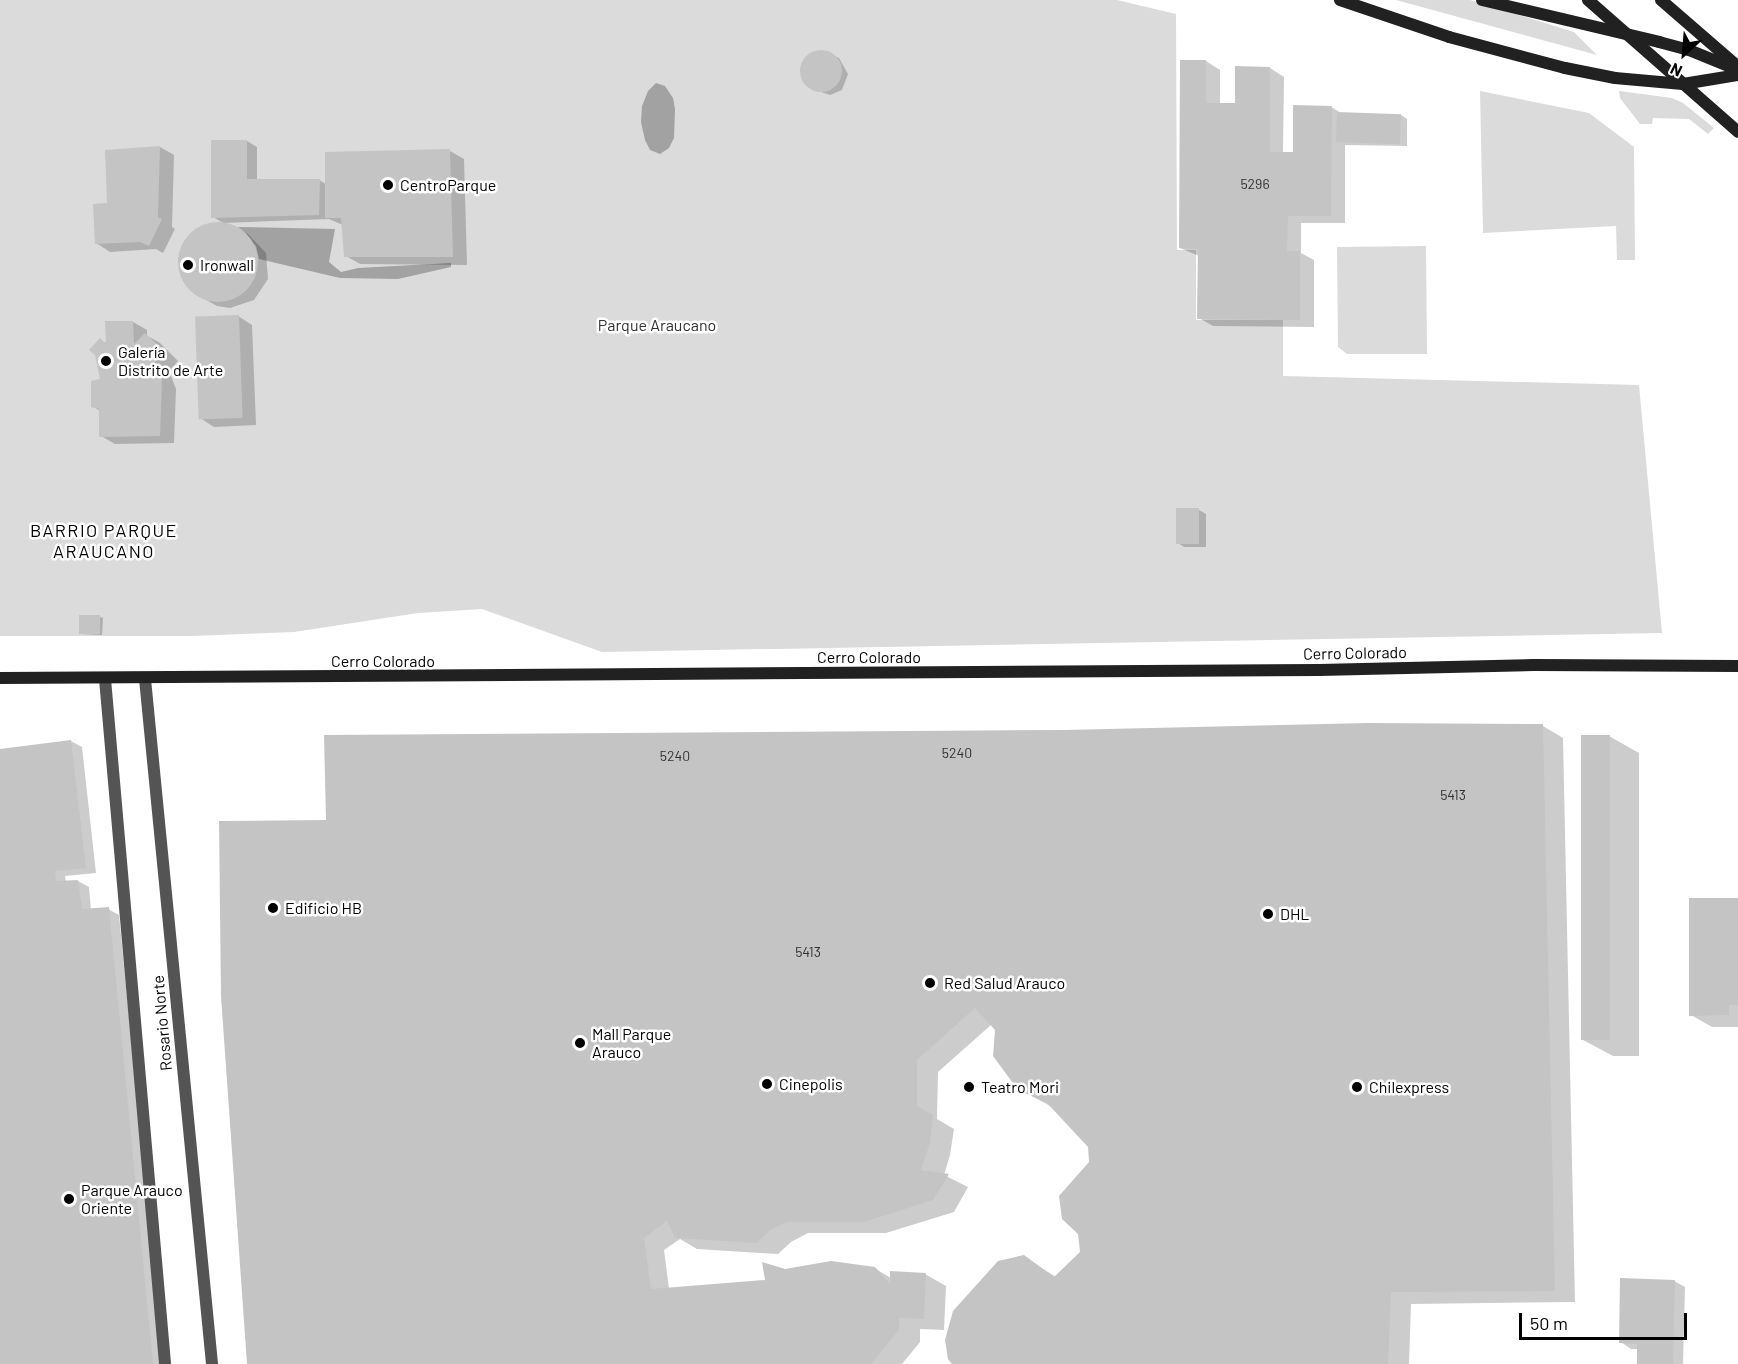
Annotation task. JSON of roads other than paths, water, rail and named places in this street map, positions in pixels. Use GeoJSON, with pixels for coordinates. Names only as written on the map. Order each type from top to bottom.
{"type":"FeatureCollection","features":[{"type":"Feature","properties":{"kind":"street"},"geometry":{"type":"LineString","coordinates":[[1340,0],[1449,37],[1545,63],[1615,78],[1683,84],[1738,75]]}},
{"type":"Feature","properties":{"kind":"street"},"geometry":{"type":"LineString","coordinates":[[1482,0],[1689,50],[1738,68]]}},
{"type":"Feature","properties":{"kind":"street"},"geometry":{"type":"LineString","coordinates":[[1588,0],[1738,132]]}},
{"type":"Feature","properties":{"kind":"street"},"geometry":{"type":"LineString","coordinates":[[1661,0],[1738,68]]}},
{"type":"Feature","properties":{"kind":"street","name":"Cerro Colorado"},"geometry":{"type":"LineString","coordinates":[[0,678],[146,679],[1366,670],[1534,665],[1738,666]]}},
{"type":"Feature","properties":{"kind":"street","name":"Rosario Norte"},"geometry":{"type":"LineString","coordinates":[[105,679],[165,1364]]}},
{"type":"Feature","properties":{"kind":"street","name":"Rosario Norte"},"geometry":{"type":"LineString","coordinates":[[146,679],[212,1364]]}},
{"type":"Feature","properties":{"kind":"place","name":"CentroParque"},"geometry":{"type":"Point","coordinates":[388,185]}},
{"type":"Feature","properties":{"kind":"place","name":"Ironwall"},"geometry":{"type":"Point","coordinates":[188,265]}},
{"type":"Feature","properties":{"kind":"place","name":"Galería Distrito de Arte"},"geometry":{"type":"Point","coordinates":[106,361]}},
{"type":"Feature","properties":{"kind":"place","name":"Edificio HB"},"geometry":{"type":"Point","coordinates":[273,908]}},
{"type":"Feature","properties":{"kind":"place","name":"DHL"},"geometry":{"type":"Point","coordinates":[1268,914]}},
{"type":"Feature","properties":{"kind":"place","name":"Red Salud Arauco"},"geometry":{"type":"Point","coordinates":[930,983]}},
{"type":"Feature","properties":{"kind":"place","name":"Mall Parque Arauco"},"geometry":{"type":"Point","coordinates":[580,1043]}},
{"type":"Feature","properties":{"kind":"place","name":"Cinepolis"},"geometry":{"type":"Point","coordinates":[767,1084]}},
{"type":"Feature","properties":{"kind":"place","name":"Teatro Mori"},"geometry":{"type":"Point","coordinates":[969,1087]}},
{"type":"Feature","properties":{"kind":"place","name":"Chilexpress"},"geometry":{"type":"Point","coordinates":[1357,1087]}},
{"type":"Feature","properties":{"kind":"place","name":"Parque Arauco Oriente"},"geometry":{"type":"Point","coordinates":[69,1199]}},
{"type":"Feature","properties":{"kind":"district","name":"BARRIO PARQUE ARAUCANO"},"geometry":{"type":"Point","coordinates":[104,541]}},
{"type":"Feature","properties":{"kind":"park label","name":"Parque Araucano"},"geometry":{"type":"Point","coordinates":[657,325]}}]}
